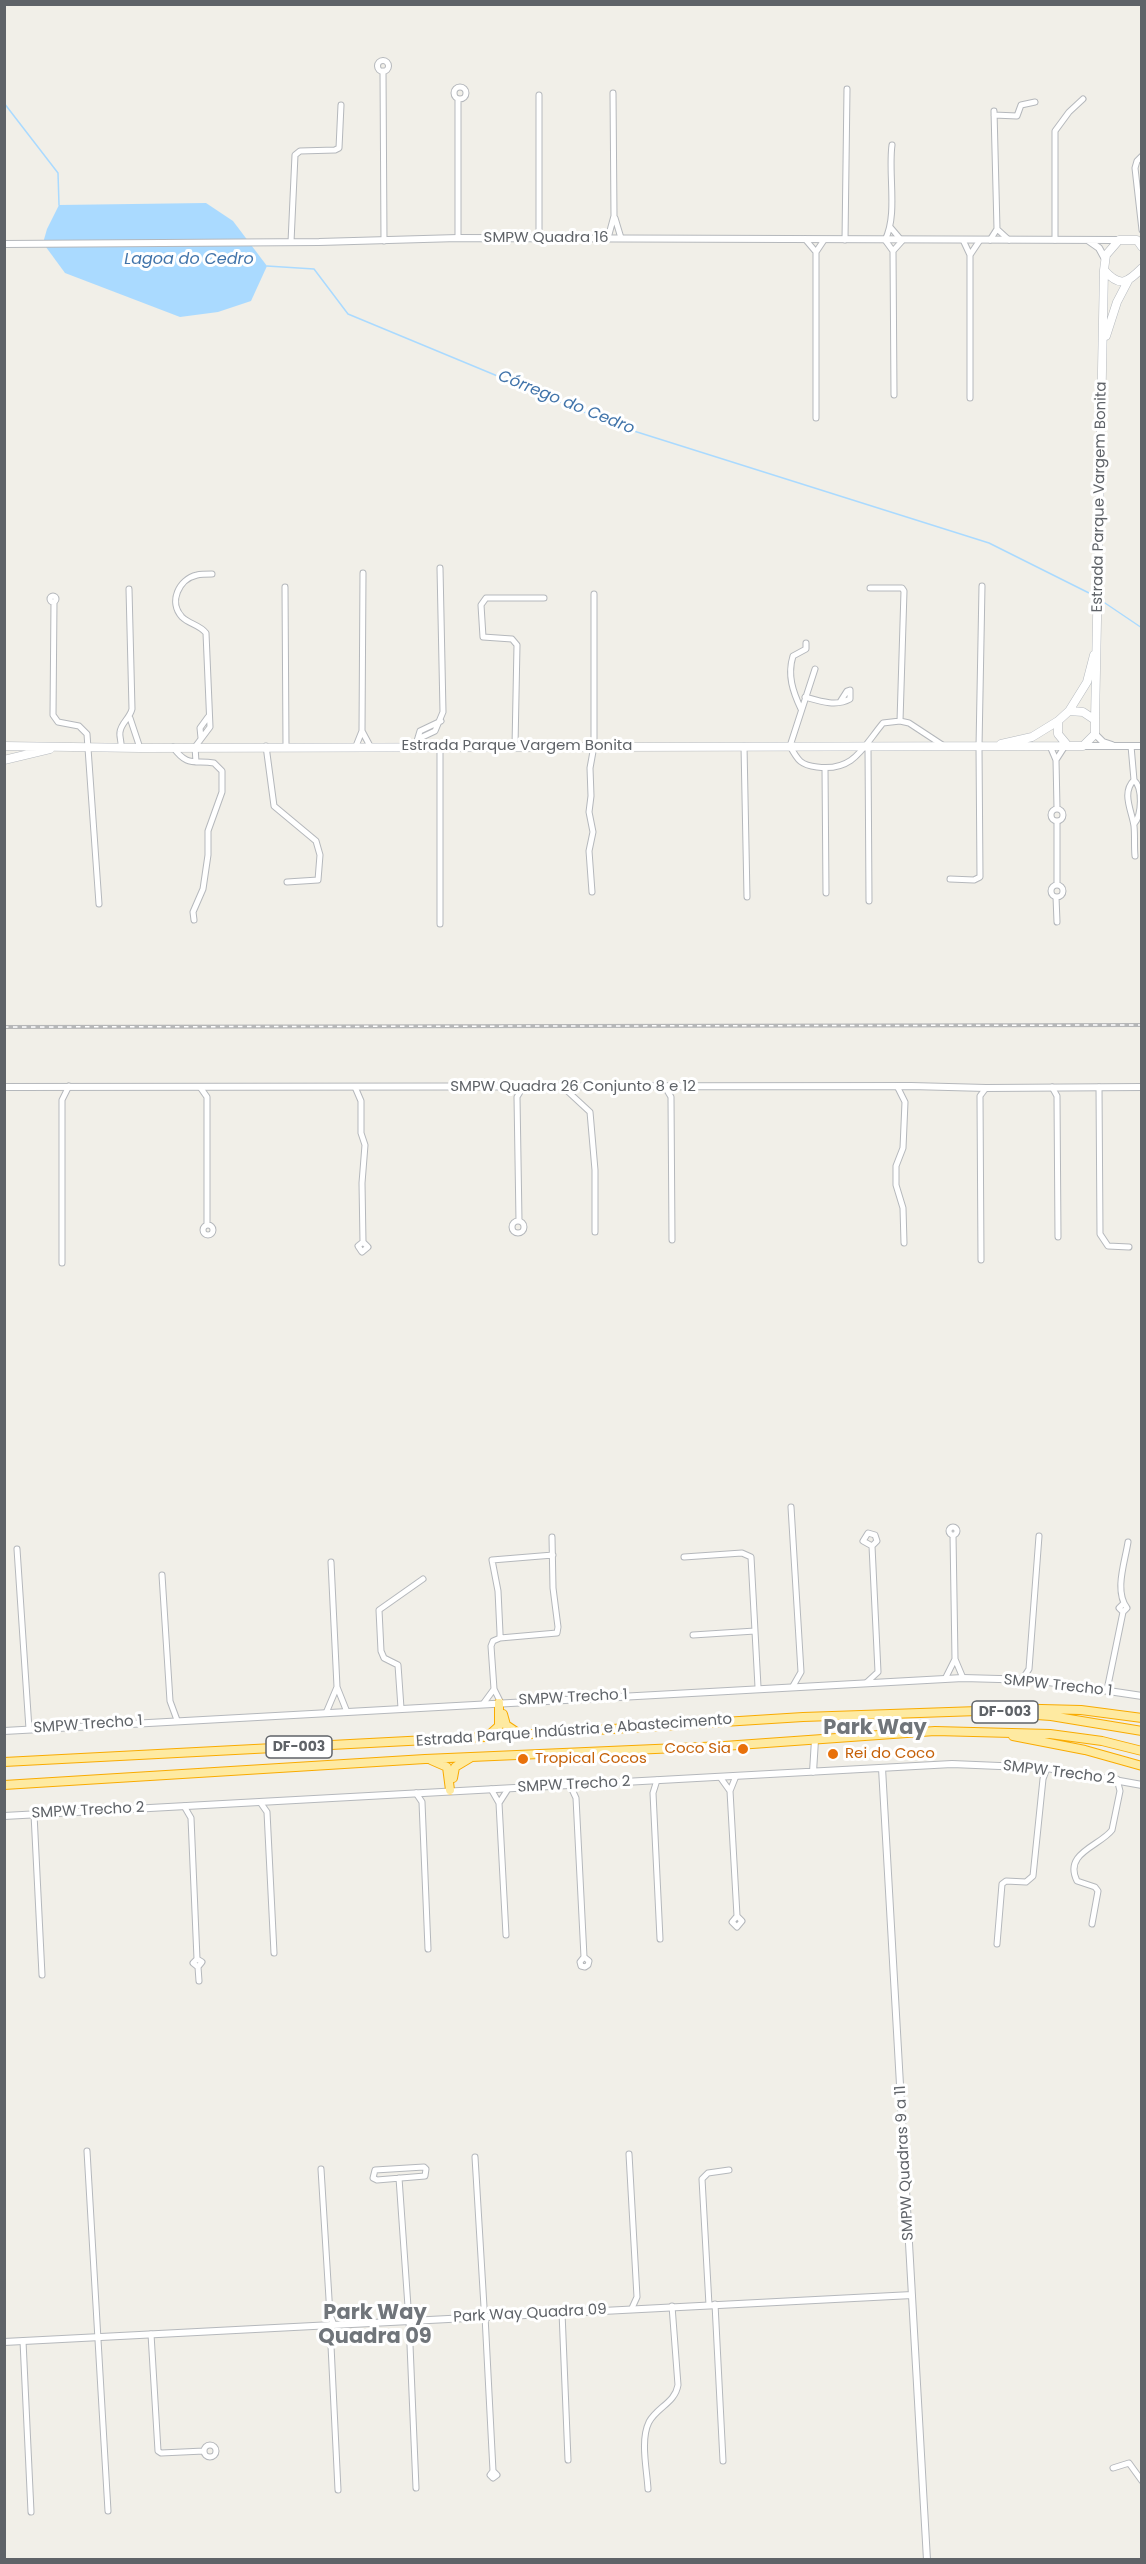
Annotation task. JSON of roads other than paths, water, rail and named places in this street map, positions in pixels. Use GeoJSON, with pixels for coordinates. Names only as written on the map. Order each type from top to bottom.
{"type":"FeatureCollection","features":[{"type":"Feature","properties":{"kind":"highway"},"geometry":{"type":"LineString","coordinates":[[501,1703],[506,1725],[521,1735]]}},
{"type":"Feature","properties":{"kind":"highway"},"geometry":{"type":"LineString","coordinates":[[485,1737],[499,1726],[501,1703]]}},
{"type":"Feature","properties":{"kind":"highway"},"geometry":{"type":"LineString","coordinates":[[978,1711],[1034,1707],[1142,1718]]}},
{"type":"Feature","properties":{"kind":"highway","name":"Estrada Parque Indústria e Abastecimento"},"geometry":{"type":"LineString","coordinates":[[4,1762],[521,1735],[803,1716],[978,1711],[1051,1716],[1142,1731]]}},
{"type":"Feature","properties":{"kind":"highway","name":"Estrada Parque Indústria e Abastecimento"},"geometry":{"type":"LineString","coordinates":[[4,1785],[425,1758],[815,1740],[935,1731],[1050,1734],[1142,1751]]}},
{"type":"Feature","properties":{"kind":"highway"},"geometry":{"type":"LineString","coordinates":[[1004,1731],[1014,1736],[1085,1750],[1142,1766]]}},
{"type":"Feature","properties":{"kind":"highway"},"geometry":{"type":"LineString","coordinates":[[452,1790],[454,1769],[473,1756]]}},
{"type":"Feature","properties":{"kind":"highway"},"geometry":{"type":"LineString","coordinates":[[425,1758],[447,1767],[452,1790]]}},
{"type":"Feature","properties":{"kind":"main road"},"geometry":{"type":"LineString","coordinates":[[1105,260],[1109,250],[1119,240],[1140,242]]}},
{"type":"Feature","properties":{"kind":"main road","name":"Estrada Parque Vargem Bonita"},"geometry":{"type":"LineString","coordinates":[[1095,720],[1105,260]]}},
{"type":"Feature","properties":{"kind":"main road"},"geometry":{"type":"LineString","coordinates":[[1104,270],[1116,280],[1128,281],[1142,268]]}},
{"type":"Feature","properties":{"kind":"main road","name":"Estrada Parque Vargem Bonita"},"geometry":{"type":"LineString","coordinates":[[1103,352],[1117,302],[1128,281]]}},
{"type":"Feature","properties":{"kind":"main road","name":"Estrada Parque Vargem Bonita"},"geometry":{"type":"LineString","coordinates":[[1069,711],[1087,682],[1097,641]]}},
{"type":"Feature","properties":{"kind":"main road"},"geometry":{"type":"LineString","coordinates":[[1069,711],[1083,712],[1095,720],[1095,734],[1083,746],[1066,746],[1061,739],[1058,722],[1069,711]]}},
{"type":"Feature","properties":{"kind":"main road","name":"Estrada Parque Vargem Bonita"},"geometry":{"type":"LineString","coordinates":[[977,746],[1002,744],[1032,737],[1058,722]]}},
{"type":"Feature","properties":{"kind":"main road","name":"Estrada Parque Vargem Bonita"},"geometry":{"type":"LineString","coordinates":[[4,746],[60,747],[122,744],[140,748],[370,746],[416,743],[440,747],[1066,746]]}},
{"type":"Feature","properties":{"kind":"main road","name":"Estrada Parque Vargem Bonita"},"geometry":{"type":"LineString","coordinates":[[4,760],[60,747]]}},
{"type":"Feature","properties":{"kind":"street"},"geometry":{"type":"LineString","coordinates":[[383,71],[384,241]]}},
{"type":"Feature","properties":{"kind":"street"},"geometry":{"type":"LineString","coordinates":[[845,240],[847,89]]}},
{"type":"Feature","properties":{"kind":"street"},"geometry":{"type":"LineString","coordinates":[[608,238],[614,216],[613,93]]}},
{"type":"Feature","properties":{"kind":"street"},"geometry":{"type":"LineString","coordinates":[[538,95],[539,238]]}},
{"type":"Feature","properties":{"kind":"street"},"geometry":{"type":"LineString","coordinates":[[458,99],[458,238]]}},
{"type":"Feature","properties":{"kind":"street"},"geometry":{"type":"LineString","coordinates":[[1055,240],[1055,131],[1069,112],[1083,99]]}},
{"type":"Feature","properties":{"kind":"street"},"geometry":{"type":"LineString","coordinates":[[990,240],[997,229],[994,113],[1017,116],[1021,105],[1035,102]]}},
{"type":"Feature","properties":{"kind":"street"},"geometry":{"type":"LineString","coordinates":[[291,242],[295,155],[300,151],[338,149],[341,144],[340,105]]}},
{"type":"Feature","properties":{"kind":"street"},"geometry":{"type":"LineString","coordinates":[[892,145],[891,228],[885,240],[893,251],[894,395]]}},
{"type":"Feature","properties":{"kind":"street"},"geometry":{"type":"LineString","coordinates":[[1142,156],[1137,161],[1136,168],[1142,230]]}},
{"type":"Feature","properties":{"kind":"street"},"geometry":{"type":"LineString","coordinates":[[614,216],[621,238]]}},
{"type":"Feature","properties":{"kind":"street"},"geometry":{"type":"LineString","coordinates":[[891,228],[902,241],[893,251]]}},
{"type":"Feature","properties":{"kind":"street"},"geometry":{"type":"LineString","coordinates":[[997,229],[1009,240]]}},
{"type":"Feature","properties":{"kind":"street","name":"SMPW Quadra 16"},"geometry":{"type":"LineString","coordinates":[[4,244],[384,241],[458,238],[1119,240]]}},
{"type":"Feature","properties":{"kind":"street"},"geometry":{"type":"LineString","coordinates":[[805,239],[816,252]]}},
{"type":"Feature","properties":{"kind":"street"},"geometry":{"type":"LineString","coordinates":[[816,418],[816,252],[824,240]]}},
{"type":"Feature","properties":{"kind":"street"},"geometry":{"type":"LineString","coordinates":[[963,240],[970,255],[970,398]]}},
{"type":"Feature","properties":{"kind":"street"},"geometry":{"type":"LineString","coordinates":[[970,255],[980,240]]}},
{"type":"Feature","properties":{"kind":"street"},"geometry":{"type":"LineString","coordinates":[[1088,240],[1099,248],[1105,260]]}},
{"type":"Feature","properties":{"kind":"street"},"geometry":{"type":"LineString","coordinates":[[416,743],[430,736],[441,721],[443,712],[440,568]]}},
{"type":"Feature","properties":{"kind":"street"},"geometry":{"type":"LineString","coordinates":[[356,746],[362,731],[363,573]]}},
{"type":"Feature","properties":{"kind":"street"},"geometry":{"type":"LineString","coordinates":[[196,762],[195,747],[201,738],[200,728],[208,717],[206,633],[203,628],[183,619],[175,600],[181,585],[188,579],[197,574],[212,574]]}},
{"type":"Feature","properties":{"kind":"street"},"geometry":{"type":"LineString","coordinates":[[950,879],[974,880],[980,877],[977,746],[982,586]]}},
{"type":"Feature","properties":{"kind":"street"},"geometry":{"type":"LineString","coordinates":[[285,587],[286,746]]}},
{"type":"Feature","properties":{"kind":"street"},"geometry":{"type":"LineString","coordinates":[[870,588],[896,587],[904,591],[900,721]]}},
{"type":"Feature","properties":{"kind":"street"},"geometry":{"type":"LineString","coordinates":[[129,589],[130,718],[140,748]]}},
{"type":"Feature","properties":{"kind":"street"},"geometry":{"type":"LineString","coordinates":[[592,892],[589,851],[593,832],[589,812],[590,768],[594,746],[593,687],[596,641],[594,594]]}},
{"type":"Feature","properties":{"kind":"street"},"geometry":{"type":"LineString","coordinates":[[515,746],[517,645],[512,639],[483,637],[482,605],[486,598],[544,598]]}},
{"type":"Feature","properties":{"kind":"street"},"geometry":{"type":"LineString","coordinates":[[54,602],[54,718],[58,722],[83,729],[87,734],[99,904]]}},
{"type":"Feature","properties":{"kind":"street"},"geometry":{"type":"LineString","coordinates":[[801,709],[791,685],[790,664],[793,656],[806,648],[807,643]]}},
{"type":"Feature","properties":{"kind":"street"},"geometry":{"type":"LineString","coordinates":[[814,669],[790,746],[798,762],[805,766],[825,768],[837,768],[847,764],[867,747],[882,723],[900,721],[909,723],[944,746]]}},
{"type":"Feature","properties":{"kind":"street"},"geometry":{"type":"LineString","coordinates":[[805,697],[818,701],[840,702]]}},
{"type":"Feature","properties":{"kind":"street"},"geometry":{"type":"LineString","coordinates":[[122,744],[120,732],[123,724],[130,718]]}},
{"type":"Feature","properties":{"kind":"street"},"geometry":{"type":"LineString","coordinates":[[416,743],[420,731],[441,721]]}},
{"type":"Feature","properties":{"kind":"street"},"geometry":{"type":"LineString","coordinates":[[122,744],[133,730]]}},
{"type":"Feature","properties":{"kind":"street"},"geometry":{"type":"LineString","coordinates":[[362,731],[370,746]]}},
{"type":"Feature","properties":{"kind":"street"},"geometry":{"type":"LineString","coordinates":[[1095,734],[1103,742],[1116,746]]}},
{"type":"Feature","properties":{"kind":"street"},"geometry":{"type":"LineString","coordinates":[[266,746],[274,806],[316,841],[320,855],[318,880],[287,882]]}},
{"type":"Feature","properties":{"kind":"street"},"geometry":{"type":"LineString","coordinates":[[744,746],[747,897]]}},
{"type":"Feature","properties":{"kind":"street"},"geometry":{"type":"LineString","coordinates":[[1050,746],[1056,760],[1057,808],[1050,814],[1053,820],[1057,821],[1057,885],[1061,886],[1063,893],[1056,897],[1057,922]]}},
{"type":"Feature","properties":{"kind":"street"},"geometry":{"type":"LineString","coordinates":[[1056,760],[1066,746]]}},
{"type":"Feature","properties":{"kind":"street"},"geometry":{"type":"LineString","coordinates":[[1083,746],[1142,746]]}},
{"type":"Feature","properties":{"kind":"street"},"geometry":{"type":"LineString","coordinates":[[1131,746],[1134,780],[1138,785],[1140,806],[1138,818],[1134,824]]}},
{"type":"Feature","properties":{"kind":"street"},"geometry":{"type":"LineString","coordinates":[[173,747],[182,759],[214,763],[222,771],[222,792],[208,831],[208,855],[203,889],[193,912],[194,920]]}},
{"type":"Feature","properties":{"kind":"street"},"geometry":{"type":"LineString","coordinates":[[440,747],[440,924]]}},
{"type":"Feature","properties":{"kind":"street"},"geometry":{"type":"LineString","coordinates":[[867,747],[868,901]]}},
{"type":"Feature","properties":{"kind":"street"},"geometry":{"type":"LineString","coordinates":[[825,768],[826,893]]}},
{"type":"Feature","properties":{"kind":"street"},"geometry":{"type":"LineString","coordinates":[[1134,780],[1130,785],[1128,797],[1130,816],[1134,824],[1135,856]]}},
{"type":"Feature","properties":{"kind":"street"},"geometry":{"type":"LineString","coordinates":[[62,1263],[62,1100],[69,1086]]}},
{"type":"Feature","properties":{"kind":"street"},"geometry":{"type":"LineString","coordinates":[[897,1086],[905,1099]]}},
{"type":"Feature","properties":{"kind":"street"},"geometry":{"type":"LineString","coordinates":[[903,1243],[903,1208],[896,1185],[896,1166],[903,1148],[905,1099],[911,1086]]}},
{"type":"Feature","properties":{"kind":"street","name":"SMPW Quadra 26 Conjunto 8 e 12"},"geometry":{"type":"LineString","coordinates":[[4,1087],[911,1086],[986,1088],[1142,1086]]}},
{"type":"Feature","properties":{"kind":"street"},"geometry":{"type":"LineString","coordinates":[[55,1087],[62,1100]]}},
{"type":"Feature","properties":{"kind":"street"},"geometry":{"type":"LineString","coordinates":[[200,1087],[207,1096],[207,1225]]}},
{"type":"Feature","properties":{"kind":"street"},"geometry":{"type":"LineString","coordinates":[[207,1096],[216,1087]]}},
{"type":"Feature","properties":{"kind":"street"},"geometry":{"type":"LineString","coordinates":[[355,1087],[360,1098],[361,1133],[364,1145],[363,1242]]}},
{"type":"Feature","properties":{"kind":"street"},"geometry":{"type":"LineString","coordinates":[[360,1098],[367,1087]]}},
{"type":"Feature","properties":{"kind":"street"},"geometry":{"type":"LineString","coordinates":[[512,1087],[517,1096],[519,1221]]}},
{"type":"Feature","properties":{"kind":"street"},"geometry":{"type":"LineString","coordinates":[[517,1096],[523,1087]]}},
{"type":"Feature","properties":{"kind":"street"},"geometry":{"type":"LineString","coordinates":[[563,1087],[590,1112],[595,1170],[595,1232]]}},
{"type":"Feature","properties":{"kind":"street"},"geometry":{"type":"LineString","coordinates":[[665,1087],[671,1097],[672,1240]]}},
{"type":"Feature","properties":{"kind":"street"},"geometry":{"type":"LineString","coordinates":[[671,1097],[678,1087]]}},
{"type":"Feature","properties":{"kind":"street"},"geometry":{"type":"LineString","coordinates":[[1052,1087],[1057,1096],[1058,1237]]}},
{"type":"Feature","properties":{"kind":"street"},"geometry":{"type":"LineString","coordinates":[[1057,1096],[1063,1087]]}},
{"type":"Feature","properties":{"kind":"street"},"geometry":{"type":"LineString","coordinates":[[1099,1087],[1100,1234],[1107,1246],[1129,1247]]}},
{"type":"Feature","properties":{"kind":"street"},"geometry":{"type":"LineString","coordinates":[[974,1088],[980,1095],[981,1260]]}},
{"type":"Feature","properties":{"kind":"street"},"geometry":{"type":"LineString","coordinates":[[980,1095],[986,1088]]}},
{"type":"Feature","properties":{"kind":"street"},"geometry":{"type":"LineString","coordinates":[[791,1507],[801,1675],[810,1685]]}},
{"type":"Feature","properties":{"kind":"street"},"geometry":{"type":"LineString","coordinates":[[953,1535],[955,1659],[963,1678]]}},
{"type":"Feature","properties":{"kind":"street"},"geometry":{"type":"LineString","coordinates":[[1022,1680],[1029,1669],[1039,1536]]}},
{"type":"Feature","properties":{"kind":"street"},"geometry":{"type":"LineString","coordinates":[[501,1703],[495,1689],[491,1646],[493,1641],[500,1638],[557,1633],[552,1537]]}},
{"type":"Feature","properties":{"kind":"street"},"geometry":{"type":"LineString","coordinates":[[1107,1690],[1123,1612],[1119,1608],[1123,1604],[1120,1589],[1128,1542]]}},
{"type":"Feature","properties":{"kind":"street"},"geometry":{"type":"LineString","coordinates":[[872,1546],[878,1672],[890,1682]]}},
{"type":"Feature","properties":{"kind":"street"},"geometry":{"type":"LineString","coordinates":[[17,1549],[29,1729]]}},
{"type":"Feature","properties":{"kind":"street"},"geometry":{"type":"LineString","coordinates":[[684,1557],[742,1553],[751,1557],[758,1687]]}},
{"type":"Feature","properties":{"kind":"street"},"geometry":{"type":"LineString","coordinates":[[500,1638],[498,1591],[492,1560],[553,1555]]}},
{"type":"Feature","properties":{"kind":"street"},"geometry":{"type":"LineString","coordinates":[[331,1562],[337,1687],[347,1712]]}},
{"type":"Feature","properties":{"kind":"street"},"geometry":{"type":"LineString","coordinates":[[162,1575],[171,1706],[177,1720]]}},
{"type":"Feature","properties":{"kind":"street"},"geometry":{"type":"LineString","coordinates":[[401,1708],[398,1665],[384,1658],[381,1652],[379,1610],[423,1579]]}},
{"type":"Feature","properties":{"kind":"street"},"geometry":{"type":"LineString","coordinates":[[693,1635],[756,1631]]}},
{"type":"Feature","properties":{"kind":"street"},"geometry":{"type":"LineString","coordinates":[[945,1679],[955,1659]]}},
{"type":"Feature","properties":{"kind":"street"},"geometry":{"type":"LineString","coordinates":[[1029,1669],[1035,1680]]}},
{"type":"Feature","properties":{"kind":"street"},"geometry":{"type":"LineString","coordinates":[[866,1683],[878,1672]]}},
{"type":"Feature","properties":{"kind":"street"},"geometry":{"type":"LineString","coordinates":[[793,1686],[801,1675]]}},
{"type":"Feature","properties":{"kind":"street","name":"SMPW Trecho 1"},"geometry":{"type":"LineString","coordinates":[[4,1731],[758,1687],[963,1678],[1035,1680],[1142,1696]]}},
{"type":"Feature","properties":{"kind":"street"},"geometry":{"type":"LineString","coordinates":[[326,1713],[337,1687]]}},
{"type":"Feature","properties":{"kind":"street"},"geometry":{"type":"LineString","coordinates":[[483,1704],[495,1689]]}},
{"type":"Feature","properties":{"kind":"street"},"geometry":{"type":"LineString","coordinates":[[166,1721],[171,1706]]}},
{"type":"Feature","properties":{"kind":"street"},"geometry":{"type":"LineString","coordinates":[[813,1772],[815,1740]]}},
{"type":"Feature","properties":{"kind":"street","name":"SMPW Trecho 2"},"geometry":{"type":"LineString","coordinates":[[4,1816],[952,1764],[1047,1768],[1142,1785]]}},
{"type":"Feature","properties":{"kind":"street","name":"SMPW Quadras 9 a 11"},"geometry":{"type":"LineString","coordinates":[[882,1768],[927,2559]]}},
{"type":"Feature","properties":{"kind":"street"},"geometry":{"type":"LineString","coordinates":[[1038,1768],[1043,1779]]}},
{"type":"Feature","properties":{"kind":"street"},"geometry":{"type":"LineString","coordinates":[[997,1944],[1002,1884],[1006,1881],[1026,1882],[1033,1876],[1043,1779],[1047,1768]]}},
{"type":"Feature","properties":{"kind":"street"},"geometry":{"type":"LineString","coordinates":[[736,1776],[730,1791],[737,1916]]}},
{"type":"Feature","properties":{"kind":"street"},"geometry":{"type":"LineString","coordinates":[[720,1777],[730,1791]]}},
{"type":"Feature","properties":{"kind":"street"},"geometry":{"type":"LineString","coordinates":[[1092,1923],[1098,1891],[1095,1887],[1077,1881],[1074,1869],[1080,1854],[1112,1830],[1120,1791],[1117,1779]]}},
{"type":"Feature","properties":{"kind":"street"},"geometry":{"type":"LineString","coordinates":[[657,1780],[653,1793],[660,1939]]}},
{"type":"Feature","properties":{"kind":"street"},"geometry":{"type":"LineString","coordinates":[[645,1781],[653,1793]]}},
{"type":"Feature","properties":{"kind":"street"},"geometry":{"type":"LineString","coordinates":[[1120,1791],[1128,1781]]}},
{"type":"Feature","properties":{"kind":"street"},"geometry":{"type":"LineString","coordinates":[[580,1784],[576,1798],[584,1958]]}},
{"type":"Feature","properties":{"kind":"street"},"geometry":{"type":"LineString","coordinates":[[570,1785],[576,1798]]}},
{"type":"Feature","properties":{"kind":"street"},"geometry":{"type":"LineString","coordinates":[[499,1803],[508,1788]]}},
{"type":"Feature","properties":{"kind":"street"},"geometry":{"type":"LineString","coordinates":[[491,1789],[499,1803],[506,1935]]}},
{"type":"Feature","properties":{"kind":"street"},"geometry":{"type":"LineString","coordinates":[[422,1802],[428,1792]]}},
{"type":"Feature","properties":{"kind":"street"},"geometry":{"type":"LineString","coordinates":[[416,1793],[422,1802],[428,1949]]}},
{"type":"Feature","properties":{"kind":"street"},"geometry":{"type":"LineString","coordinates":[[260,1802],[267,1812],[274,1953]]}},
{"type":"Feature","properties":{"kind":"street"},"geometry":{"type":"LineString","coordinates":[[267,1812],[273,1802]]}},
{"type":"Feature","properties":{"kind":"street"},"geometry":{"type":"LineString","coordinates":[[184,1806],[190,1817]]}},
{"type":"Feature","properties":{"kind":"street"},"geometry":{"type":"LineString","coordinates":[[194,1806],[190,1817],[197,1959],[194,1965],[198,1967],[199,1981]]}},
{"type":"Feature","properties":{"kind":"street"},"geometry":{"type":"LineString","coordinates":[[34,1814],[42,1975]]}},
{"type":"Feature","properties":{"kind":"street"},"geometry":{"type":"LineString","coordinates":[[87,2151],[108,2511]]}},
{"type":"Feature","properties":{"kind":"street"},"geometry":{"type":"LineString","coordinates":[[629,2154],[637,2297],[632,2308]]}},
{"type":"Feature","properties":{"kind":"street"},"geometry":{"type":"LineString","coordinates":[[475,2157],[493,2471]]}},
{"type":"Feature","properties":{"kind":"street"},"geometry":{"type":"LineString","coordinates":[[426,2168],[425,2176],[399,2178],[375,2180],[373,2172],[426,2168]]}},
{"type":"Feature","properties":{"kind":"street"},"geometry":{"type":"LineString","coordinates":[[321,2169],[338,2490]]}},
{"type":"Feature","properties":{"kind":"street"},"geometry":{"type":"LineString","coordinates":[[723,2461],[702,2179],[708,2173],[729,2170]]}},
{"type":"Feature","properties":{"kind":"street"},"geometry":{"type":"LineString","coordinates":[[399,2178],[416,2488]]}},
{"type":"Feature","properties":{"kind":"street","name":"Park Way Quadra 09"},"geometry":{"type":"LineString","coordinates":[[4,2342],[912,2295]]}},
{"type":"Feature","properties":{"kind":"street"},"geometry":{"type":"LineString","coordinates":[[637,2297],[645,2308]]}},
{"type":"Feature","properties":{"kind":"street"},"geometry":{"type":"LineString","coordinates":[[648,2489],[647,2429],[653,2417],[675,2397],[678,2385],[672,2306]]}},
{"type":"Feature","properties":{"kind":"street"},"geometry":{"type":"LineString","coordinates":[[484,2307],[485,2316]]}},
{"type":"Feature","properties":{"kind":"street"},"geometry":{"type":"LineString","coordinates":[[561,2312],[568,2460]]}},
{"type":"Feature","properties":{"kind":"street"},"geometry":{"type":"LineString","coordinates":[[151,2334],[157,2449],[161,2453],[204,2451]]}},
{"type":"Feature","properties":{"kind":"street"},"geometry":{"type":"LineString","coordinates":[[23,2341],[31,2512]]}},
{"type":"Feature","properties":{"kind":"street"},"geometry":{"type":"LineString","coordinates":[[1113,2468],[1129,2463],[1142,2481]]}},
{"type":"Feature","properties":{"kind":"water","name":"Lagoa do Cedro"},"geometry":{"type":"Polygon","coordinates":[[[206,203],[233,221],[267,266],[251,301],[218,312],[180,317],[65,273],[43,243],[59,205],[206,203]]]}},
{"type":"Feature","properties":{"kind":"waterway","name":"Córrego do Cedro"},"geometry":{"type":"LineString","coordinates":[[4,103],[58,173],[59,205]]}},
{"type":"Feature","properties":{"kind":"waterway","name":"Córrego do Cedro"},"geometry":{"type":"LineString","coordinates":[[267,266],[314,269],[348,314],[618,426],[989,543],[1089,593]]}},
{"type":"Feature","properties":{"kind":"waterway"},"geometry":{"type":"LineString","coordinates":[[1102,601],[1142,628]]}},
{"type":"Feature","properties":{"kind":"railway"},"geometry":{"type":"LineString","coordinates":[[4,1027],[1142,1025]]}},
{"type":"Feature","properties":{"kind":"place","name":"Coco Sia"},"geometry":{"type":"Point","coordinates":[743,1749]}},
{"type":"Feature","properties":{"kind":"place","name":"Rei do Coco"},"geometry":{"type":"Point","coordinates":[833,1754]}},
{"type":"Feature","properties":{"kind":"place","name":"Tropical Cocos"},"geometry":{"type":"Point","coordinates":[523,1759]}},
{"type":"Feature","properties":{"kind":"district","name":"Park Way"},"geometry":{"type":"Point","coordinates":[875,1729]}},
{"type":"Feature","properties":{"kind":"district","name":"Park Way Quadra 09"},"geometry":{"type":"Point","coordinates":[375,2326]}}]}
